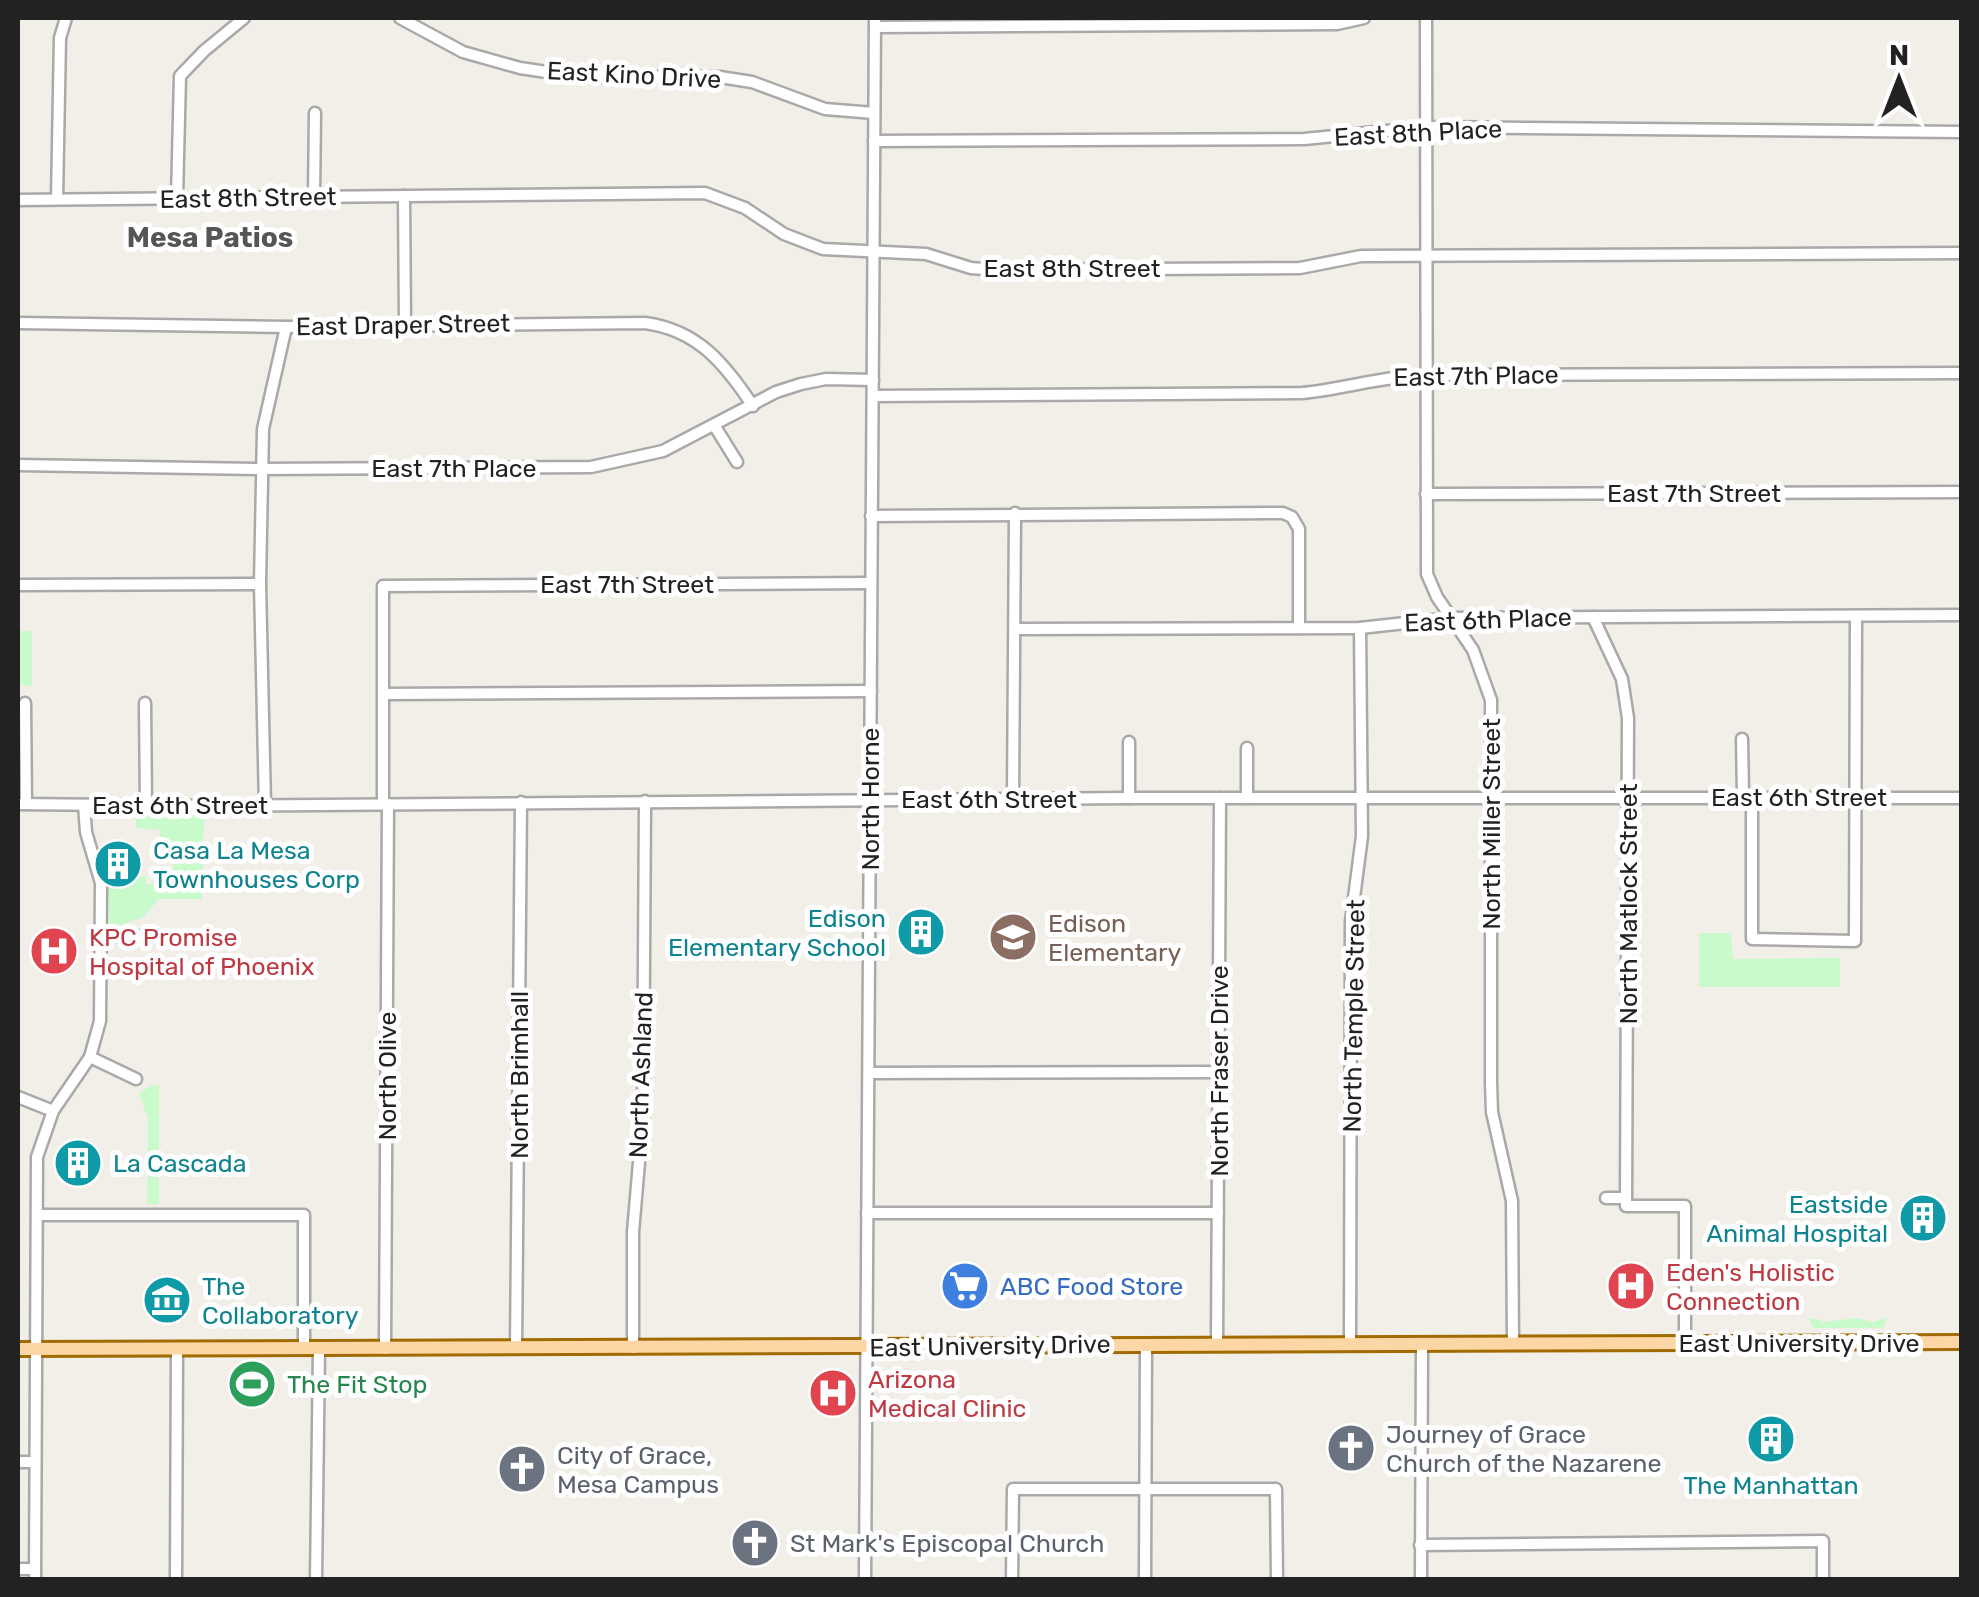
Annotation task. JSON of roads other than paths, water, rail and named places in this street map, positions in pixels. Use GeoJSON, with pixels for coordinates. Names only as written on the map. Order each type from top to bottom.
{"type":"FeatureCollection","features":[{"type":"Feature","properties":{"kind":"main road","name":"East University Drive"},"geometry":{"type":"LineString","coordinates":[[18,1349],[1962,1342]]}},
{"type":"Feature","properties":{"kind":"street"},"geometry":{"type":"LineString","coordinates":[[57,200],[60,38],[66,18]]}},
{"type":"Feature","properties":{"kind":"street"},"geometry":{"type":"LineString","coordinates":[[177,198],[180,76],[204,50],[244,18]]}},
{"type":"Feature","properties":{"kind":"street","name":"East Kino Drive"},"geometry":{"type":"LineString","coordinates":[[400,18],[463,52],[520,68],[580,78],[720,77],[752,82],[824,109],[874,113]]}},
{"type":"Feature","properties":{"kind":"street"},"geometry":{"type":"LineString","coordinates":[[875,22],[1337,24],[1364,18]]}},
{"type":"Feature","properties":{"kind":"street","name":"North Miller Street"},"geometry":{"type":"LineString","coordinates":[[1426,18],[1427,574],[1450,618],[1473,650],[1491,700],[1490,1083],[1492,1112],[1512,1200],[1513,1344]]}},
{"type":"Feature","properties":{"kind":"street","name":"North Horne"},"geometry":{"type":"LineString","coordinates":[[865,1580],[875,22]]}},
{"type":"Feature","properties":{"kind":"street"},"geometry":{"type":"LineString","coordinates":[[314,197],[315,113]]}},
{"type":"Feature","properties":{"kind":"street","name":"East 8th Place"},"geometry":{"type":"LineString","coordinates":[[874,141],[1304,138],[1427,127],[1962,132]]}},
{"type":"Feature","properties":{"kind":"street","name":"East 8th Street"},"geometry":{"type":"LineString","coordinates":[[18,200],[705,193],[745,208],[803,243],[840,251],[926,254],[971,268],[996,270],[1300,268],[1358,256],[1962,252]]}},
{"type":"Feature","properties":{"kind":"street"},"geometry":{"type":"LineString","coordinates":[[404,196],[405,324]]}},
{"type":"Feature","properties":{"kind":"street","name":"East Draper Street"},"geometry":{"type":"LineString","coordinates":[[18,323],[286,327],[627,322],[666,326],[716,355],[753,406]]}},
{"type":"Feature","properties":{"kind":"street"},"geometry":{"type":"LineString","coordinates":[[264,805],[262,429],[286,327]]}},
{"type":"Feature","properties":{"kind":"street","name":"East 7th Place"},"geometry":{"type":"LineString","coordinates":[[873,396],[1302,393],[1394,376],[1426,375],[1962,374]]}},
{"type":"Feature","properties":{"kind":"street","name":"East 7th Place"},"geometry":{"type":"LineString","coordinates":[[18,465],[261,469],[592,467],[663,451],[776,392],[801,384],[873,380]]}},
{"type":"Feature","properties":{"kind":"street"},"geometry":{"type":"LineString","coordinates":[[714,424],[737,462]]}},
{"type":"Feature","properties":{"kind":"street","name":"East 7th Street"},"geometry":{"type":"LineString","coordinates":[[1426,494],[1962,492]]}},
{"type":"Feature","properties":{"kind":"street"},"geometry":{"type":"LineString","coordinates":[[1014,798],[1015,514]]}},
{"type":"Feature","properties":{"kind":"street"},"geometry":{"type":"LineString","coordinates":[[871,516],[1288,514],[1299,529],[1298,628]]}},
{"type":"Feature","properties":{"kind":"street","name":"East 7th Street"},"geometry":{"type":"LineString","coordinates":[[384,586],[871,583]]}},
{"type":"Feature","properties":{"kind":"street"},"geometry":{"type":"LineString","coordinates":[[18,585],[260,584]]}},
{"type":"Feature","properties":{"kind":"street","name":"North Olive"},"geometry":{"type":"LineString","coordinates":[[384,586],[385,1348]]}},
{"type":"Feature","properties":{"kind":"street","name":"East 6th Place"},"geometry":{"type":"LineString","coordinates":[[1014,629],[1360,628],[1450,618],[1962,615]]}},
{"type":"Feature","properties":{"kind":"street"},"geometry":{"type":"LineString","coordinates":[[1742,739],[1752,940],[1855,940],[1856,616]]}},
{"type":"Feature","properties":{"kind":"street","name":"North Matlock Street"},"geometry":{"type":"LineString","coordinates":[[1593,617],[1622,679],[1626,698],[1626,1198]]}},
{"type":"Feature","properties":{"kind":"street","name":"North Temple Street"},"geometry":{"type":"LineString","coordinates":[[1350,1345],[1352,921],[1362,836],[1360,628]]}},
{"type":"Feature","properties":{"kind":"street"},"geometry":{"type":"LineString","coordinates":[[384,694],[871,691]]}},
{"type":"Feature","properties":{"kind":"street"},"geometry":{"type":"LineString","coordinates":[[22,804],[24,703]]}},
{"type":"Feature","properties":{"kind":"street"},"geometry":{"type":"LineString","coordinates":[[145,703],[146,805]]}},
{"type":"Feature","properties":{"kind":"street"},"geometry":{"type":"LineString","coordinates":[[1129,742],[1130,798]]}},
{"type":"Feature","properties":{"kind":"street"},"geometry":{"type":"LineString","coordinates":[[1246,798],[1247,748]]}},
{"type":"Feature","properties":{"kind":"street","name":"North Fraser Drive"},"geometry":{"type":"LineString","coordinates":[[1217,1345],[1220,798]]}},
{"type":"Feature","properties":{"kind":"street","name":"East 6th Street"},"geometry":{"type":"LineString","coordinates":[[22,804],[1962,798]]}},
{"type":"Feature","properties":{"kind":"street","name":"North Ashland"},"geometry":{"type":"LineString","coordinates":[[633,1348],[633,1232],[643,1116],[645,801]]}},
{"type":"Feature","properties":{"kind":"street","name":"North Brimhall"},"geometry":{"type":"LineString","coordinates":[[516,1348],[521,802]]}},
{"type":"Feature","properties":{"kind":"street"},"geometry":{"type":"LineString","coordinates":[[18,1570],[35,1574],[37,1157],[53,1110],[90,1058],[100,1021],[100,883],[86,832],[84,805]]}},
{"type":"Feature","properties":{"kind":"street"},"geometry":{"type":"LineString","coordinates":[[101,937],[138,936]]}},
{"type":"Feature","properties":{"kind":"street"},"geometry":{"type":"LineString","coordinates":[[90,1058],[136,1079]]}},
{"type":"Feature","properties":{"kind":"street"},"geometry":{"type":"LineString","coordinates":[[870,1073],[1218,1072]]}},
{"type":"Feature","properties":{"kind":"street"},"geometry":{"type":"LineString","coordinates":[[18,1097],[53,1110]]}},
{"type":"Feature","properties":{"kind":"street"},"geometry":{"type":"LineString","coordinates":[[1606,1198],[1626,1198],[1626,1206],[1685,1206],[1685,1343]]}},
{"type":"Feature","properties":{"kind":"street"},"geometry":{"type":"LineString","coordinates":[[867,1214],[1218,1213]]}},
{"type":"Feature","properties":{"kind":"street"},"geometry":{"type":"LineString","coordinates":[[38,1215],[304,1215],[312,1349],[316,1580]]}},
{"type":"Feature","properties":{"kind":"street"},"geometry":{"type":"LineString","coordinates":[[1145,1580],[1146,1345]]}},
{"type":"Feature","properties":{"kind":"street"},"geometry":{"type":"LineString","coordinates":[[1420,1580],[1422,1345]]}},
{"type":"Feature","properties":{"kind":"street"},"geometry":{"type":"LineString","coordinates":[[176,1350],[176,1580]]}},
{"type":"Feature","properties":{"kind":"street"},"geometry":{"type":"LineString","coordinates":[[18,1462],[35,1462]]}},
{"type":"Feature","properties":{"kind":"street"},"geometry":{"type":"LineString","coordinates":[[1012,1580],[1013,1489],[1276,1489],[1276,1580]]}},
{"type":"Feature","properties":{"kind":"street"},"geometry":{"type":"LineString","coordinates":[[1420,1545],[1823,1541],[1823,1580]]}},
{"type":"Feature","properties":{"kind":"place","name":"Casa La Mesa Townhouses Corp"},"geometry":{"type":"Point","coordinates":[118,864]}},
{"type":"Feature","properties":{"kind":"place","name":"Edison Elementary School"},"geometry":{"type":"Point","coordinates":[921,932]}},
{"type":"Feature","properties":{"kind":"place","name":"Edison Elementary"},"geometry":{"type":"Point","coordinates":[1013,937]}},
{"type":"Feature","properties":{"kind":"place","name":"KPC Promise Hospital of Phoenix"},"geometry":{"type":"Point","coordinates":[54,951]}},
{"type":"Feature","properties":{"kind":"place","name":"La Cascada"},"geometry":{"type":"Point","coordinates":[78,1163]}},
{"type":"Feature","properties":{"kind":"place","name":"Eastside Animal Hospital"},"geometry":{"type":"Point","coordinates":[1923,1218]}},
{"type":"Feature","properties":{"kind":"place","name":"ABC Food Store"},"geometry":{"type":"Point","coordinates":[965,1286]}},
{"type":"Feature","properties":{"kind":"place","name":"Eden's Holistic Connection"},"geometry":{"type":"Point","coordinates":[1631,1286]}},
{"type":"Feature","properties":{"kind":"place","name":"The Collaboratory"},"geometry":{"type":"Point","coordinates":[167,1300]}},
{"type":"Feature","properties":{"kind":"place","name":"The Fit Stop"},"geometry":{"type":"Point","coordinates":[252,1384]}},
{"type":"Feature","properties":{"kind":"place","name":"Arizona Medical Clinic"},"geometry":{"type":"Point","coordinates":[833,1393]}},
{"type":"Feature","properties":{"kind":"place","name":"The Manhattan"},"geometry":{"type":"Point","coordinates":[1771,1439]}},
{"type":"Feature","properties":{"kind":"place","name":"Journey of Grace Church of the Nazarene"},"geometry":{"type":"Point","coordinates":[1351,1448]}},
{"type":"Feature","properties":{"kind":"place","name":"City of Grace, Mesa Campus"},"geometry":{"type":"Point","coordinates":[522,1469]}},
{"type":"Feature","properties":{"kind":"place","name":"St Mark's Episcopal Church"},"geometry":{"type":"Point","coordinates":[755,1543]}},
{"type":"Feature","properties":{"kind":"district","name":"Mesa Patios"},"geometry":{"type":"Point","coordinates":[210,237]}}]}
